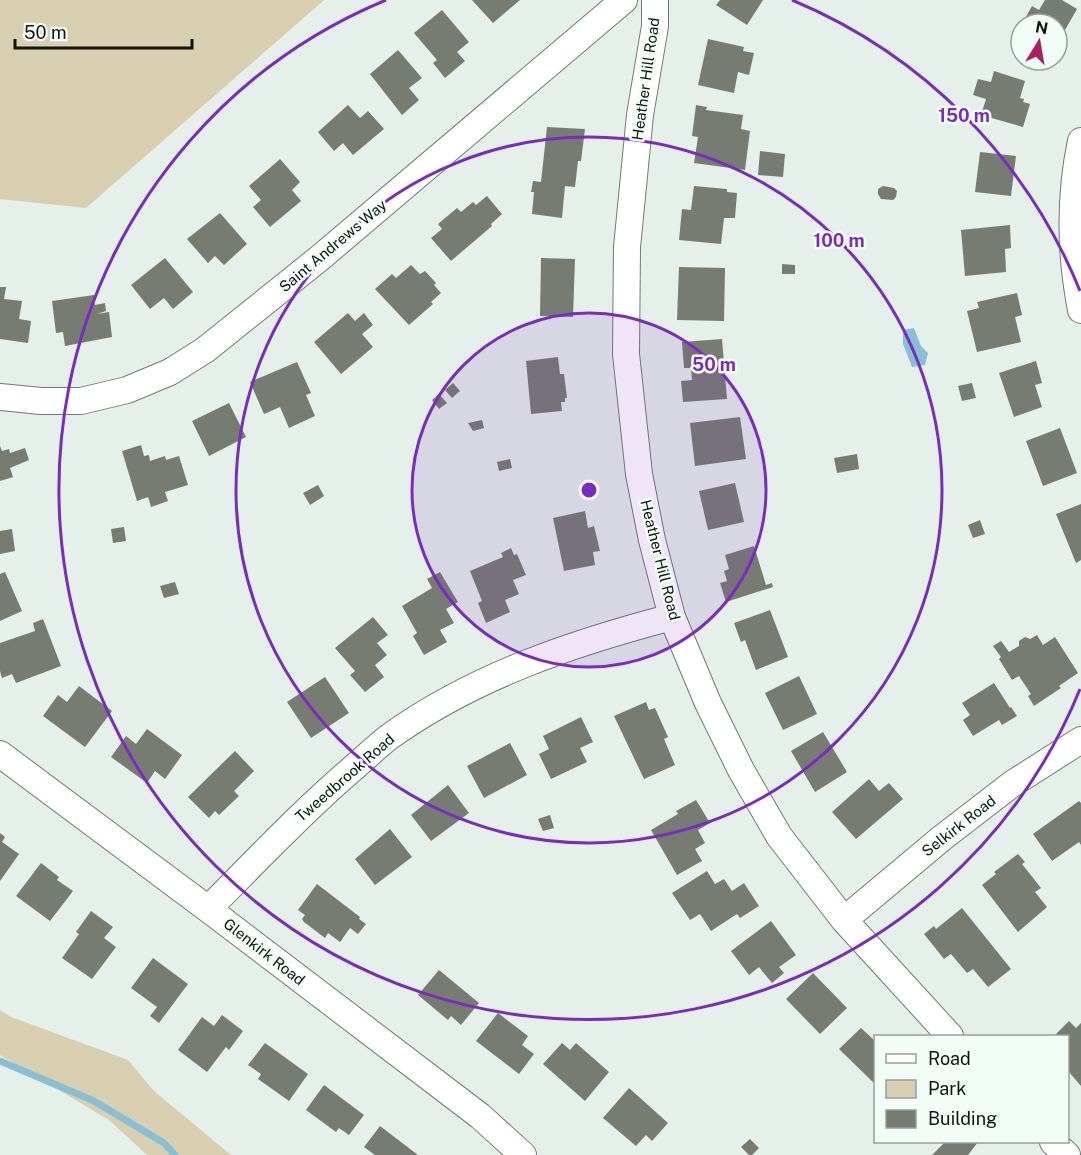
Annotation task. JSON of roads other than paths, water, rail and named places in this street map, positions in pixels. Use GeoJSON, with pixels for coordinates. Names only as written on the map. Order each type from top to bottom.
{"type":"FeatureCollection","features":[{"type":"Feature","properties":{"kind":"street","name":"Saint Andrews Way"},"geometry":{"type":"LineString","coordinates":[[0,397],[41,401],[81,401],[127,390],[170,372],[205,350],[321,257],[624,0]]}},
{"type":"Feature","properties":{"kind":"street","name":"Heather Hill Road"},"geometry":{"type":"LineString","coordinates":[[655,0],[655,26],[640,115],[627,247],[626,354],[639,474],[652,540],[672,617],[708,703],[741,770],[779,836],[844,920],[949,1035]]}},
{"type":"Feature","properties":{"kind":"street"},"geometry":{"type":"LineString","coordinates":[[1081,141],[1071,211],[1074,273],[1081,310]]}},
{"type":"Feature","properties":{"kind":"street","name":"Tweedbrook Road"},"geometry":{"type":"LineString","coordinates":[[208,909],[321,796],[389,738],[443,703],[491,677],[557,652],[615,632],[672,617]]}},
{"type":"Feature","properties":{"kind":"street","name":"Selkirk Road"},"geometry":{"type":"LineString","coordinates":[[844,920],[942,838],[1012,784],[1081,740]]}},
{"type":"Feature","properties":{"kind":"street","name":"Glenkirk Road"},"geometry":{"type":"LineString","coordinates":[[0,754],[480,1116],[524,1155]]}},
{"type":"Feature","properties":{"kind":"street"},"geometry":{"type":"LineString","coordinates":[[1054,1143],[1067,1155]]}},
{"type":"Feature","properties":{"kind":"water"},"geometry":{"type":"Polygon","coordinates":[[[914,328],[921,346],[928,353],[925,365],[912,367],[903,344],[903,330],[914,328]]]}},
{"type":"Feature","properties":{"kind":"waterway"},"geometry":{"type":"LineString","coordinates":[[0,1061],[94,1101],[164,1143],[175,1155]]}}]}
